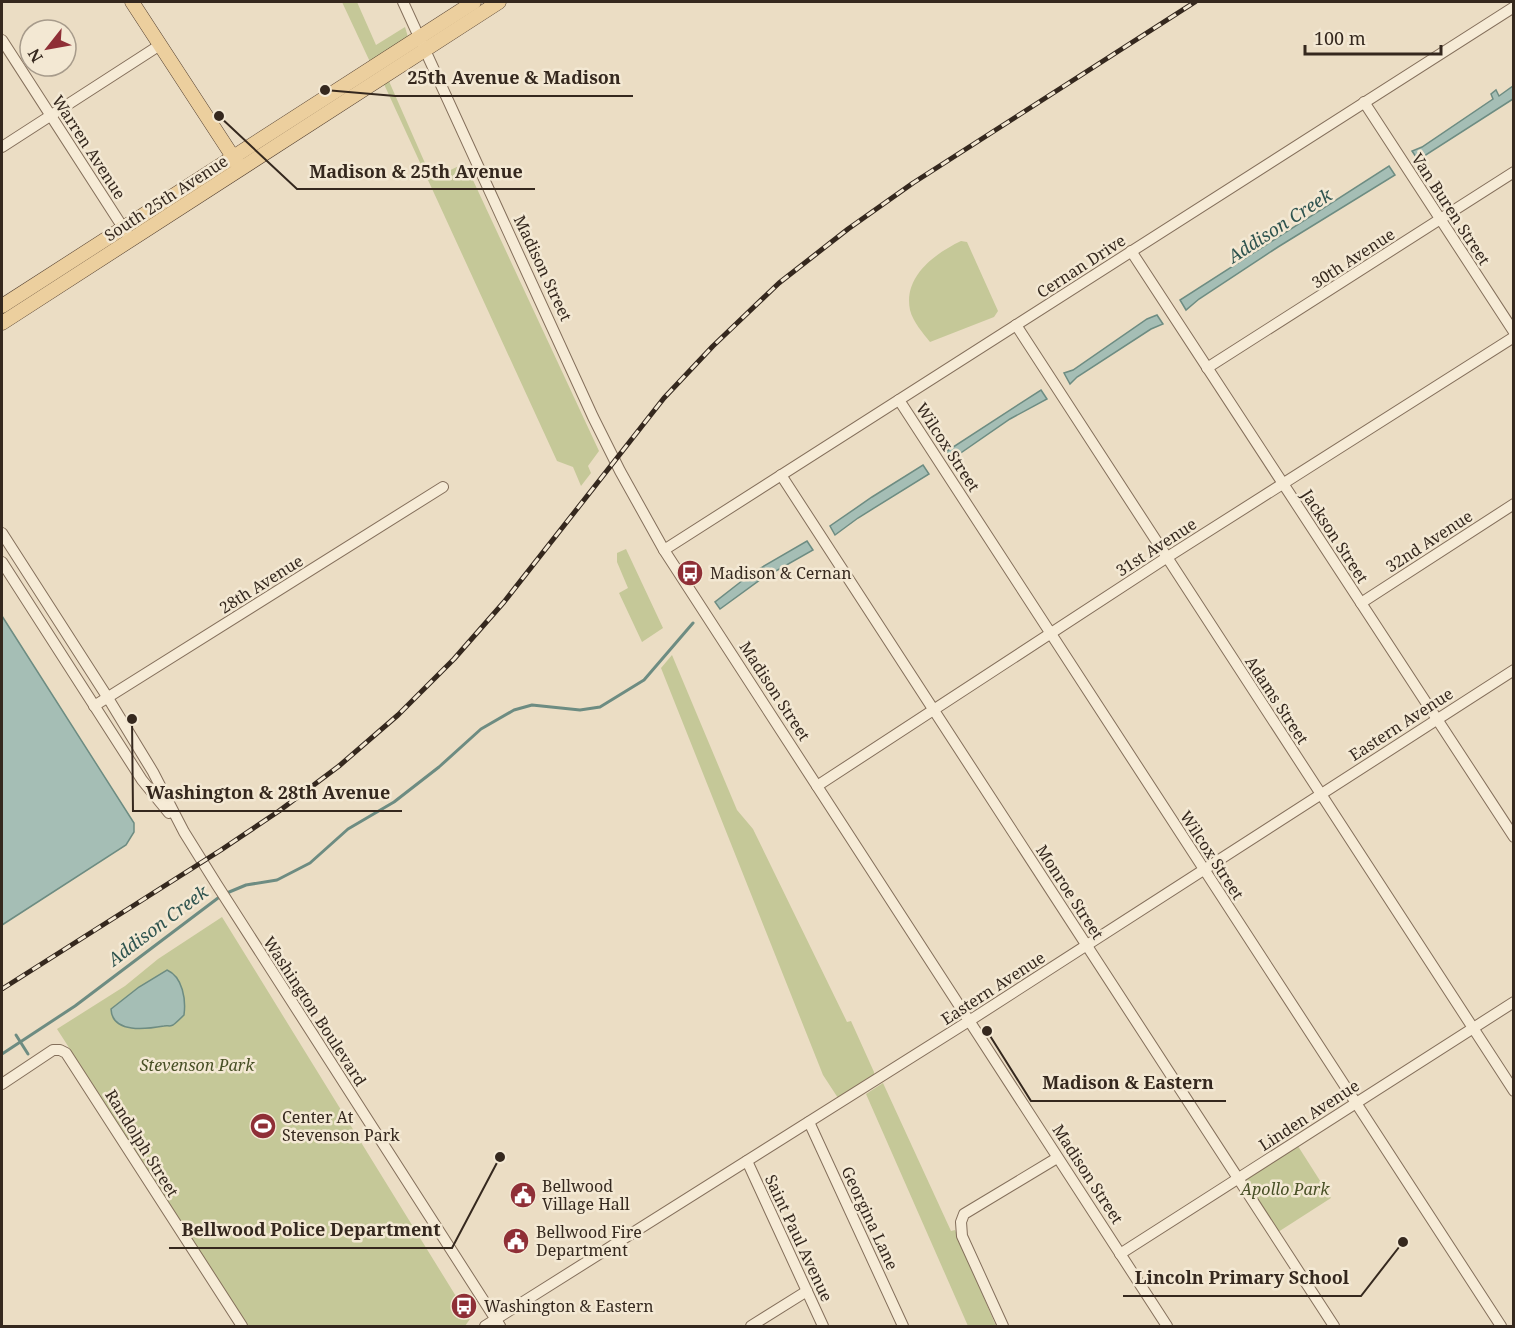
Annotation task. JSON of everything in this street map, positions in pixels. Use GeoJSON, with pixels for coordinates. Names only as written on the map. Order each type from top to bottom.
{"type":"FeatureCollection","features":[{"type":"Feature","properties":{"kind":"main road"},"geometry":{"type":"LineString","coordinates":[[132,2],[237,163]]}},
{"type":"Feature","properties":{"kind":"main road","name":"South 25th Avenue"},"geometry":{"type":"LineString","coordinates":[[422,43],[474,2]]}},
{"type":"Feature","properties":{"kind":"main road","name":"South 25th Avenue"},"geometry":{"type":"LineString","coordinates":[[2,323],[131,240],[237,163],[422,43],[499,2]]}},
{"type":"Feature","properties":{"kind":"main road","name":"South 25th Avenue"},"geometry":{"type":"LineString","coordinates":[[2,306],[123,228],[237,163]]}},
{"type":"Feature","properties":{"kind":"street","name":"Madison Street"},"geometry":{"type":"LineString","coordinates":[[403,2],[593,417],[664,550],[1167,1326]]}},
{"type":"Feature","properties":{"kind":"street","name":"Cernan Drive"},"geometry":{"type":"LineString","coordinates":[[664,550],[1514,7]]}},
{"type":"Feature","properties":{"kind":"street","name":"Warren Avenue"},"geometry":{"type":"LineString","coordinates":[[2,40],[131,240]]}},
{"type":"Feature","properties":{"kind":"street"},"geometry":{"type":"LineString","coordinates":[[2,147],[160,45]]}},
{"type":"Feature","properties":{"kind":"street","name":"Van Buren Street"},"geometry":{"type":"LineString","coordinates":[[1365,102],[1514,335]]}},
{"type":"Feature","properties":{"kind":"street","name":"30th Avenue"},"geometry":{"type":"LineString","coordinates":[[1207,368],[1514,172]]}},
{"type":"Feature","properties":{"kind":"street","name":"Jackson Street"},"geometry":{"type":"LineString","coordinates":[[1131,251],[1513,836]]}},
{"type":"Feature","properties":{"kind":"street","name":"Adams Street"},"geometry":{"type":"LineString","coordinates":[[1016,325],[1514,1090]]}},
{"type":"Feature","properties":{"kind":"street","name":"31st Avenue"},"geometry":{"type":"LineString","coordinates":[[817,786],[1166,558],[1514,335]]}},
{"type":"Feature","properties":{"kind":"street","name":"Wilcox Street"},"geometry":{"type":"LineString","coordinates":[[899,400],[1354,1104],[1501,1326]]}},
{"type":"Feature","properties":{"kind":"street","name":"Monroe Street"},"geometry":{"type":"LineString","coordinates":[[781,475],[1334,1326]]}},
{"type":"Feature","properties":{"kind":"street","name":"28th Avenue"},"geometry":{"type":"LineString","coordinates":[[94,706],[443,487]]}},
{"type":"Feature","properties":{"kind":"street","name":"32nd Avenue"},"geometry":{"type":"LineString","coordinates":[[1361,603],[1514,504]]}},
{"type":"Feature","properties":{"kind":"street","name":"Washington Boulevard"},"geometry":{"type":"LineString","coordinates":[[2,532],[153,772],[184,832],[224,898],[498,1323]]}},
{"type":"Feature","properties":{"kind":"street","name":"Washington Boulevard"},"geometry":{"type":"LineString","coordinates":[[2,562],[142,780],[184,832]]}},
{"type":"Feature","properties":{"kind":"street","name":"Eastern Avenue"},"geometry":{"type":"LineString","coordinates":[[485,1326],[498,1323],[1514,670]]}},
{"type":"Feature","properties":{"kind":"street","name":"Linden Avenue"},"geometry":{"type":"LineString","coordinates":[[1120,1254],[1514,1002]]}},
{"type":"Feature","properties":{"kind":"street","name":"Randolph Street"},"geometry":{"type":"LineString","coordinates":[[2,1084],[53,1050],[66,1053],[242,1326]]}},
{"type":"Feature","properties":{"kind":"street","name":"Georgina Lane"},"geometry":{"type":"LineString","coordinates":[[809,1122],[903,1326]]}},
{"type":"Feature","properties":{"kind":"street"},"geometry":{"type":"LineString","coordinates":[[1003,1326],[962,1236],[961,1222],[964,1214],[1057,1158]]}},
{"type":"Feature","properties":{"kind":"street","name":"Saint Paul Avenue"},"geometry":{"type":"LineString","coordinates":[[747,1161],[823,1326]]}},
{"type":"Feature","properties":{"kind":"street"},"geometry":{"type":"LineString","coordinates":[[752,1326],[807,1291]]}},
{"type":"Feature","properties":{"kind":"green space"},"geometry":{"type":"Polygon","coordinates":[[[342,2],[357,2],[376,45],[405,27],[408,37],[371,64],[342,2]]]}},
{"type":"Feature","properties":{"kind":"green space"},"geometry":{"type":"Polygon","coordinates":[[[388,79],[432,179],[465,163],[599,451],[588,466],[591,473],[581,486],[573,467],[557,461],[383,82],[388,79]]]}},
{"type":"Feature","properties":{"kind":"green space"},"geometry":{"type":"Polygon","coordinates":[[[961,241],[967,242],[998,311],[994,317],[930,342],[911,314],[909,298],[912,287],[916,276],[932,259],[961,241]]]}},
{"type":"Feature","properties":{"kind":"green space"},"geometry":{"type":"Polygon","coordinates":[[[626,549],[663,628],[642,642],[619,593],[628,588],[617,562],[617,553],[626,549]]]}},
{"type":"Feature","properties":{"kind":"green space"},"geometry":{"type":"Polygon","coordinates":[[[672,655],[737,810],[753,829],[847,1022],[851,1021],[874,1072],[874,1075],[838,1098],[823,1075],[661,668],[672,655]]]}},
{"type":"Feature","properties":{"kind":"green space","name":"Stevenson Park"},"geometry":{"type":"Polygon","coordinates":[[[222,917],[470,1319],[465,1326],[248,1326],[57,1029],[125,986],[158,959],[222,917]]]}},
{"type":"Feature","properties":{"kind":"green space"},"geometry":{"type":"Polygon","coordinates":[[[883,1083],[951,1231],[955,1230],[996,1326],[968,1326],[866,1094],[883,1083]]]}},
{"type":"Feature","properties":{"kind":"green space","name":"Apollo Park"},"geometry":{"type":"Polygon","coordinates":[[[1296,1143],[1331,1198],[1275,1234],[1240,1179],[1296,1143]]]}},
{"type":"Feature","properties":{"kind":"water"},"geometry":{"type":"Polygon","coordinates":[[[1513,86],[1513,99],[1418,160],[1412,151],[1422,147],[1493,99],[1491,94],[1496,90],[1499,96],[1513,86]]]}},
{"type":"Feature","properties":{"kind":"water"},"geometry":{"type":"Polygon","coordinates":[[[1389,166],[1395,175],[1278,247],[1186,310],[1180,300],[1389,166]]]}},
{"type":"Feature","properties":{"kind":"water"},"geometry":{"type":"Polygon","coordinates":[[[1157,315],[1163,324],[1151,329],[1077,377],[1070,384],[1064,373],[1073,370],[1147,319],[1157,315]]]}},
{"type":"Feature","properties":{"kind":"water"},"geometry":{"type":"Polygon","coordinates":[[[1041,390],[1047,399],[1010,419],[952,459],[947,451],[1041,390]]]}},
{"type":"Feature","properties":{"kind":"water"},"geometry":{"type":"Polygon","coordinates":[[[923,465],[929,474],[835,535],[830,526],[923,465]]]}},
{"type":"Feature","properties":{"kind":"water"},"geometry":{"type":"Polygon","coordinates":[[[807,541],[813,550],[760,580],[720,609],[715,602],[752,573],[807,541]]]}},
{"type":"Feature","properties":{"kind":"water"},"geometry":{"type":"Polygon","coordinates":[[[2,616],[134,823],[134,832],[126,845],[2,925],[2,616]]]}},
{"type":"Feature","properties":{"kind":"water"},"geometry":{"type":"Polygon","coordinates":[[[167,970],[180,983],[184,996],[184,1015],[170,1026],[140,1029],[117,1023],[111,1009],[139,987],[167,970]]]}},
{"type":"Feature","properties":{"kind":"waterway","name":"Addison Creek"},"geometry":{"type":"LineString","coordinates":[[2,1054],[75,1006],[222,895],[246,885],[277,880],[310,863],[348,829],[394,802],[439,767],[481,729],[514,710],[532,705],[580,710],[600,707],[644,680],[693,623]]}},
{"type":"Feature","properties":{"kind":"waterway","name":"Addison Creek"},"geometry":{"type":"LineString","coordinates":[[16,1035],[28,1054]]}},
{"type":"Feature","properties":{"kind":"railway"},"geometry":{"type":"LineString","coordinates":[[2,989],[279,811],[339,766],[398,715],[454,659],[504,602],[664,398],[713,346],[779,283],[848,229],[913,183],[1195,2]]}},
{"type":"Feature","properties":{"kind":"place","name":"25th Avenue & Madison"},"geometry":{"type":"Point","coordinates":[325,90]}},
{"type":"Feature","properties":{"kind":"place","name":"Madison & 25th Avenue"},"geometry":{"type":"Point","coordinates":[219,116]}},
{"type":"Feature","properties":{"kind":"place","name":"Madison & Cernan"},"geometry":{"type":"Point","coordinates":[690,573]}},
{"type":"Feature","properties":{"kind":"place","name":"Washington & 28th Avenue"},"geometry":{"type":"Point","coordinates":[132,719]}},
{"type":"Feature","properties":{"kind":"place","name":"Madison & Eastern"},"geometry":{"type":"Point","coordinates":[987,1031]}},
{"type":"Feature","properties":{"kind":"place","name":"Center At Stevenson Park"},"geometry":{"type":"Point","coordinates":[263,1126]}},
{"type":"Feature","properties":{"kind":"place","name":"Bellwood Police Department"},"geometry":{"type":"Point","coordinates":[500,1157]}},
{"type":"Feature","properties":{"kind":"place","name":"Bellwood Village Hall"},"geometry":{"type":"Point","coordinates":[523,1195]}},
{"type":"Feature","properties":{"kind":"place","name":"Bellwood Fire Department"},"geometry":{"type":"Point","coordinates":[516,1241]}},
{"type":"Feature","properties":{"kind":"place","name":"Lincoln Primary School"},"geometry":{"type":"Point","coordinates":[1403,1242]}},
{"type":"Feature","properties":{"kind":"place","name":"Washington & Eastern"},"geometry":{"type":"Point","coordinates":[464,1306]}}]}
